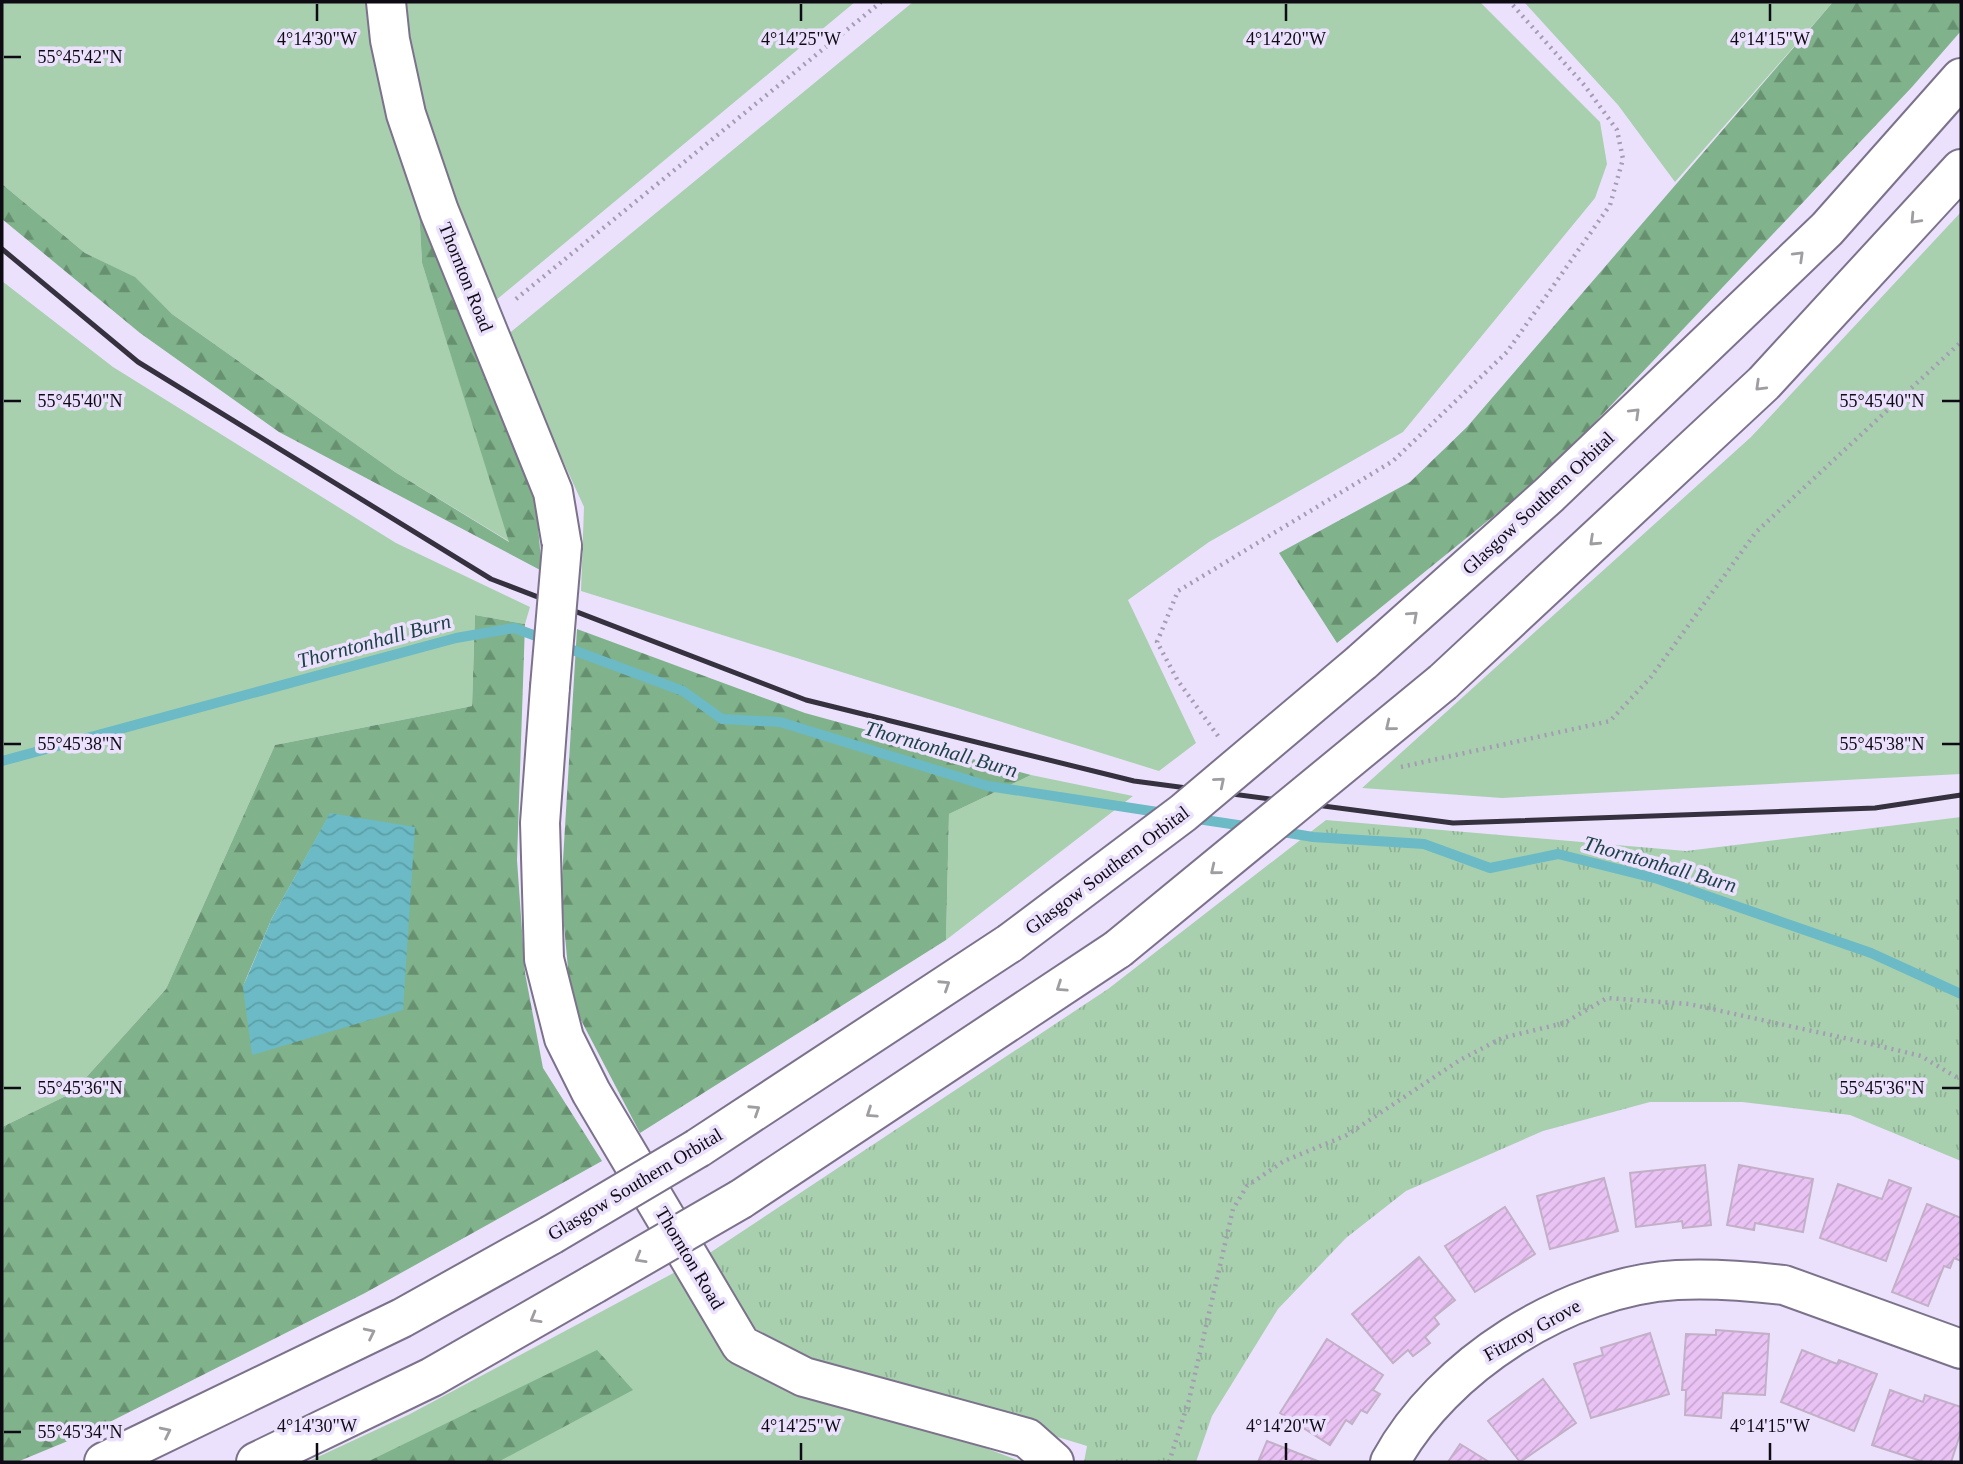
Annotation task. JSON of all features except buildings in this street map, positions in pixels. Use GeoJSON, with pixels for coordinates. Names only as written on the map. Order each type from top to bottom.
{"type":"FeatureCollection","features":[{"type":"Feature","properties":{"kind":"main road","name":"Thornton Road"},"geometry":{"type":"LineString","coordinates":[[386,2],[390,40],[406,114],[439,211],[553,492],[562,546],[540,823],[544,959],[564,1038],[591,1092],[741,1345],[804,1377],[1027,1438],[1054,1462]]}},
{"type":"Feature","properties":{"kind":"main road","name":"Glasgow Southern Orbital"},"geometry":{"type":"LineString","coordinates":[[104,1462],[402,1318],[551,1235],[698,1148],[1010,943],[1183,813],[1362,662],[1549,495],[1827,229],[1961,78]]}},
{"type":"Feature","properties":{"kind":"main road"},"geometry":{"type":"LineString","coordinates":[[256,1462],[432,1377],[741,1199],[1118,949],[1443,682],[1764,383],[1961,169]]}},
{"type":"Feature","properties":{"kind":"main road","name":"Fitzroy Grove"},"geometry":{"type":"LineString","coordinates":[[1390,1462],[1425,1409],[1480,1357],[1578,1302],[1666,1282],[1755,1282],[1784,1285],[1961,1349]]}},
{"type":"Feature","properties":{"kind":"path"},"geometry":{"type":"LineString","coordinates":[[486,324],[881,2]]}},
{"type":"Feature","properties":{"kind":"path"},"geometry":{"type":"LineString","coordinates":[[1169,1462],[1189,1400],[1233,1209],[1247,1186],[1284,1161],[1347,1135],[1460,1059],[1502,1038],[1564,1023],[1607,998],[1689,1004],[1921,1056],[1961,1080]]}},
{"type":"Feature","properties":{"kind":"green space"},"geometry":{"type":"Polygon","coordinates":[[[2,2],[370,2],[419,208],[422,263],[510,542],[395,472],[172,314],[134,277],[85,253],[2,184],[2,2]]]}},
{"type":"Feature","properties":{"kind":"green space"},"geometry":{"type":"Polygon","coordinates":[[[403,2],[855,2],[495,301],[422,118],[403,2]]]}},
{"type":"Feature","properties":{"kind":"green space"},"geometry":{"type":"Polygon","coordinates":[[[913,2],[1480,2],[1600,122],[1607,164],[1595,198],[1403,432],[1209,542],[1128,600],[1196,743],[1159,771],[581,591],[584,507],[506,336],[913,2]]]}},
{"type":"Feature","properties":{"kind":"green space"},"geometry":{"type":"Polygon","coordinates":[[[1524,2],[1833,2],[1675,182],[1618,105],[1524,2]]]}},
{"type":"Feature","properties":{"kind":"green space"},"geometry":{"type":"Polygon","coordinates":[[[1833,2],[1961,2],[1961,31],[1912,87],[1548,472],[1337,643],[1279,553],[1410,482],[1467,427],[1833,2]]]}},
{"type":"Feature","properties":{"kind":"green space"},"geometry":{"type":"Polygon","coordinates":[[[2,184],[85,253],[135,277],[172,314],[395,472],[509,542],[422,263],[419,208],[506,413],[536,504],[542,571],[279,432],[140,333],[2,219],[2,184]]]}},
{"type":"Feature","properties":{"kind":"green space"},"geometry":{"type":"Polygon","coordinates":[[[1961,212],[1961,774],[1502,798],[1362,788],[1751,437],[1961,212]]]}},
{"type":"Feature","properties":{"kind":"green space"},"geometry":{"type":"Polygon","coordinates":[[[2,281],[113,367],[396,543],[530,607],[525,624],[475,615],[472,706],[275,745],[166,989],[72,1093],[2,1127],[2,281]]]}},
{"type":"Feature","properties":{"kind":"green space"},"geometry":{"type":"Polygon","coordinates":[[[475,615],[525,624],[517,860],[525,973],[543,1068],[602,1161],[365,1293],[92,1431],[17,1462],[2,1462],[2,1127],[72,1093],[166,989],[275,745],[472,706],[475,615]],[[330,814],[272,918],[243,986],[330,814]]]}},
{"type":"Feature","properties":{"kind":"green space"},"geometry":{"type":"Polygon","coordinates":[[[577,629],[805,713],[1031,775],[949,814],[946,940],[640,1133],[571,1001],[561,893],[577,629]]]}},
{"type":"Feature","properties":{"kind":"green space"},"geometry":{"type":"Polygon","coordinates":[[[1031,775],[1133,796],[946,940],[949,814],[1031,775]]]}},
{"type":"Feature","properties":{"kind":"green space"},"geometry":{"type":"Polygon","coordinates":[[[1961,817],[1961,1161],[1850,1115],[1742,1102],[1650,1102],[1543,1131],[1406,1191],[1346,1238],[1278,1309],[1212,1416],[1196,1462],[1084,1462],[1087,1446],[800,1358],[752,1326],[708,1254],[1108,989],[1326,820],[1686,851],[1961,817]]]}},
{"type":"Feature","properties":{"kind":"green space"},"geometry":{"type":"Polygon","coordinates":[[[681,1269],[736,1360],[1023,1462],[307,1462],[408,1415],[681,1269]]]}},
{"type":"Feature","properties":{"kind":"green space"},"geometry":{"type":"Polygon","coordinates":[[[597,1350],[633,1390],[498,1462],[367,1462],[597,1350]]]}},
{"type":"Feature","properties":{"kind":"water"},"geometry":{"type":"Polygon","coordinates":[[[330,813],[415,827],[403,1010],[252,1055],[243,987],[272,918],[330,813]]]}},
{"type":"Feature","properties":{"kind":"waterway","name":"Thorntonhall Burn"},"geometry":{"type":"LineString","coordinates":[[2,761],[456,638],[514,628],[547,640]]}},
{"type":"Feature","properties":{"kind":"waterway","name":"Thorntonhall Burn"},"geometry":{"type":"LineString","coordinates":[[562,646],[683,691],[722,719],[780,722],[988,786],[1164,813]]}},
{"type":"Feature","properties":{"kind":"waterway","name":"Thorntonhall Burn"},"geometry":{"type":"LineString","coordinates":[[1191,818],[1251,827]]}},
{"type":"Feature","properties":{"kind":"waterway","name":"Thorntonhall Burn"},"geometry":{"type":"LineString","coordinates":[[1277,831],[1313,837],[1424,844],[1490,868],[1558,854],[1658,879],[1871,953],[1961,994]]}},
{"type":"Feature","properties":{"kind":"railway"},"geometry":{"type":"LineString","coordinates":[[2,249],[138,362],[491,579],[806,700],[1134,781],[1453,823],[1875,808],[1961,795]]}}]}
